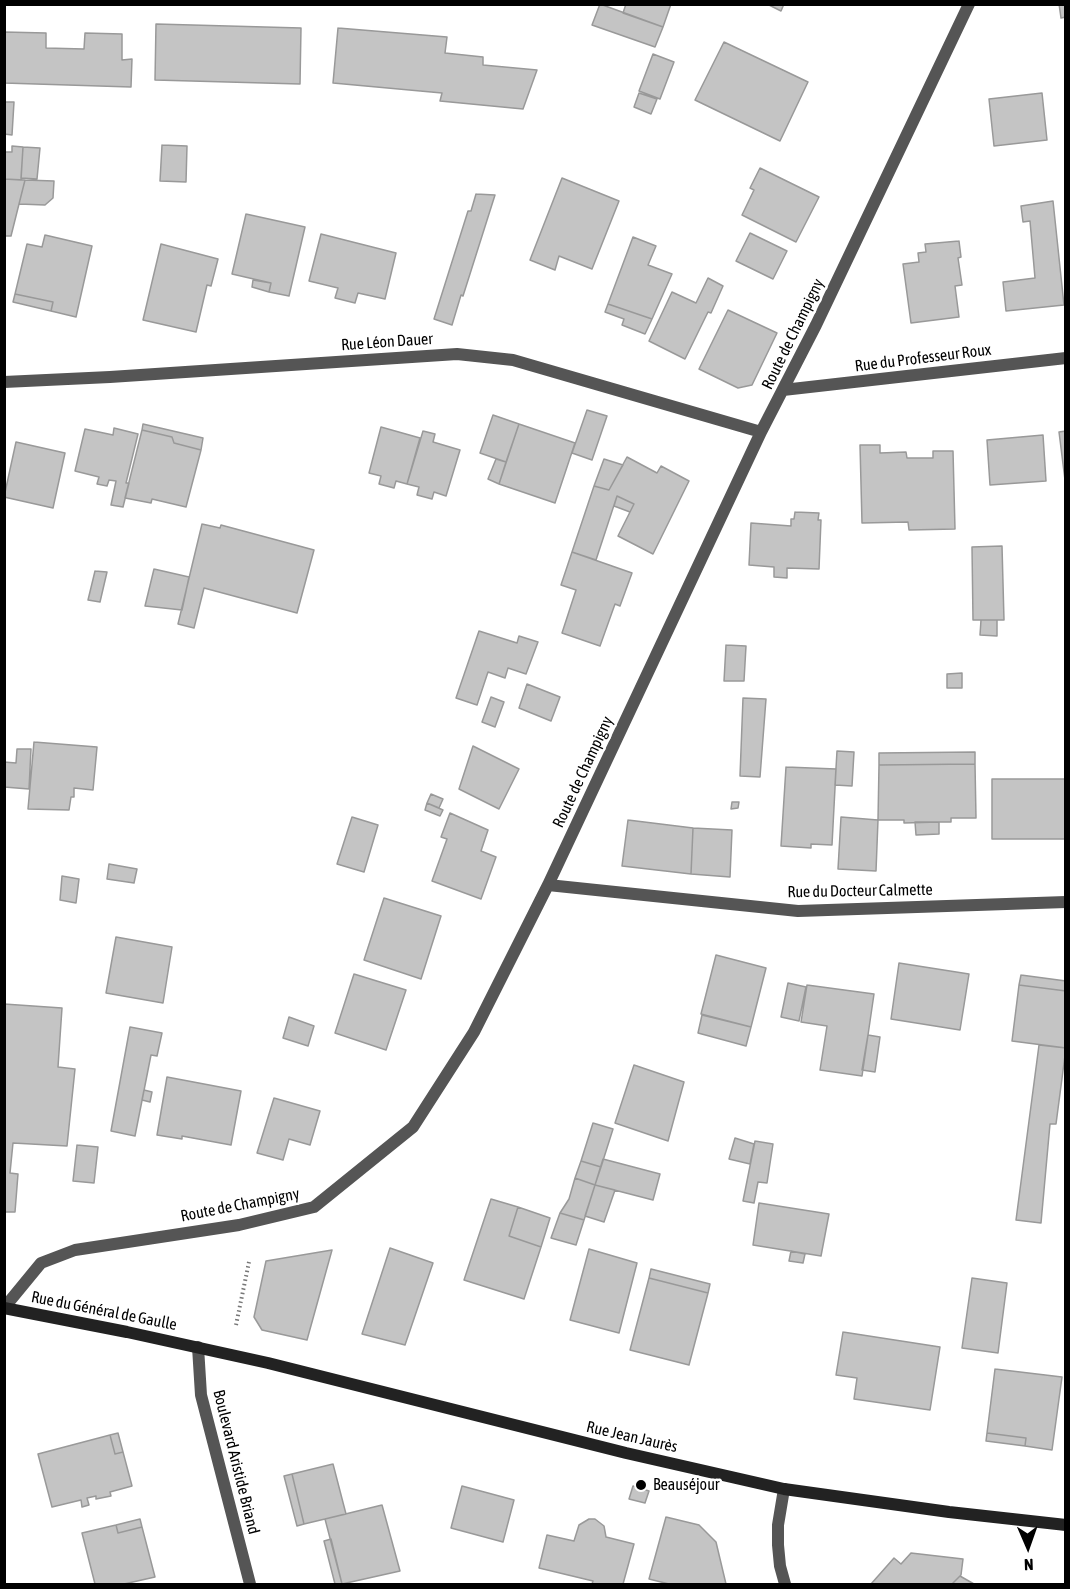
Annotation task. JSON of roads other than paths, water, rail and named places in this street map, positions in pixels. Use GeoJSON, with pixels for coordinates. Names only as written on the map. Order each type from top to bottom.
{"type":"FeatureCollection","features":[{"type":"Feature","properties":{"kind":"main road","name":"Rue du Général de Gaulle"},"geometry":{"type":"LineString","coordinates":[[4,1308],[198,1347]]}},
{"type":"Feature","properties":{"kind":"main road","name":"Rue Jean Jaurès"},"geometry":{"type":"LineString","coordinates":[[198,1347],[626,1453],[784,1489],[949,1512],[1065,1525]]}},
{"type":"Feature","properties":{"kind":"street","name":"Route de Champigny"},"geometry":{"type":"LineString","coordinates":[[4,1308],[40,1263],[75,1250],[239,1225],[314,1207],[413,1127],[474,1032],[548,885],[761,432],[816,325],[969,4]]}},
{"type":"Feature","properties":{"kind":"street","name":"Rue Léon Dauer"},"geometry":{"type":"LineString","coordinates":[[4,382],[457,354],[513,360],[761,432]]}},
{"type":"Feature","properties":{"kind":"street","name":"Rue du Professeur Roux"},"geometry":{"type":"LineString","coordinates":[[783,390],[1065,358]]}},
{"type":"Feature","properties":{"kind":"street","name":"Rue du Docteur Calmette"},"geometry":{"type":"LineString","coordinates":[[548,885],[798,912],[1065,902]]}},
{"type":"Feature","properties":{"kind":"street","name":"Boulevard Aristide Briand"},"geometry":{"type":"LineString","coordinates":[[198,1347],[201,1395],[250,1584]]}},
{"type":"Feature","properties":{"kind":"street"},"geometry":{"type":"LineString","coordinates":[[784,1489],[777,1525],[780,1566],[785,1584]]}},
{"type":"Feature","properties":{"kind":"place","name":"Beauséjour"},"geometry":{"type":"Point","coordinates":[641,1485]}}]}
